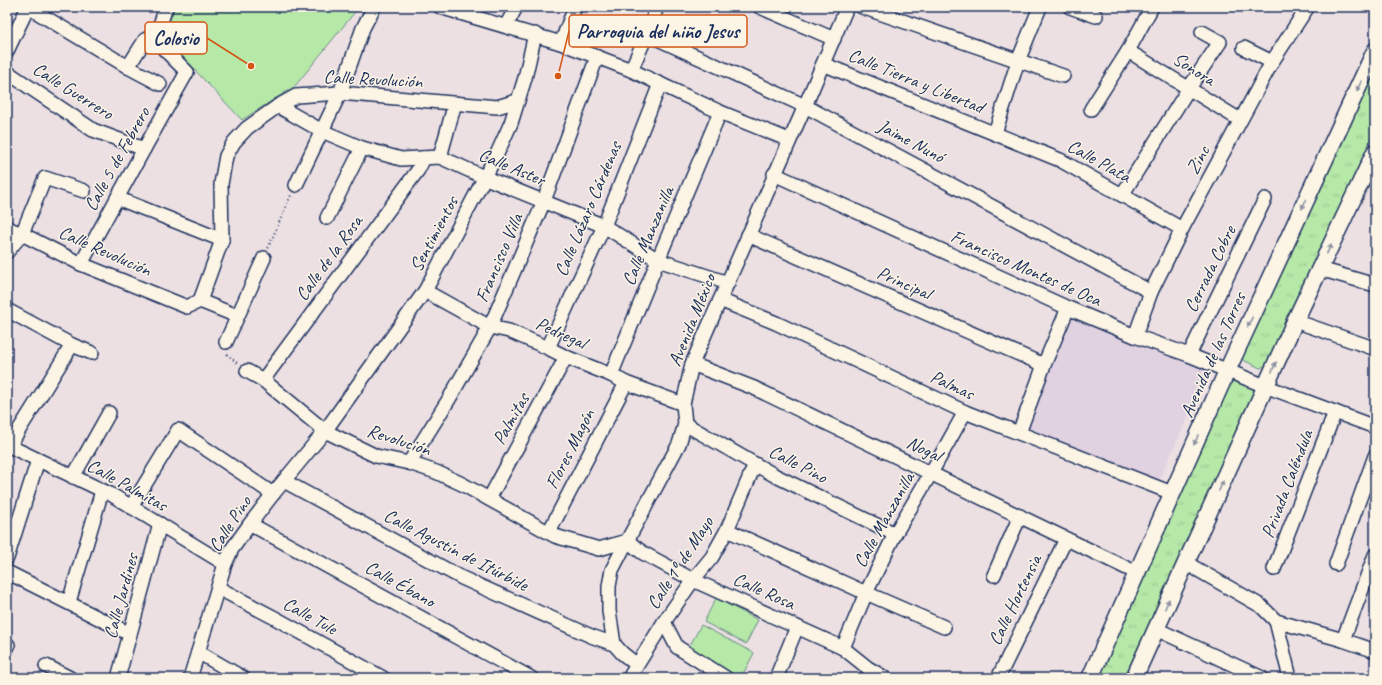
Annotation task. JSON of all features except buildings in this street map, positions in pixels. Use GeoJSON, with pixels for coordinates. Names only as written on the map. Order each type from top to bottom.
{"type":"FeatureCollection","features":[{"type":"Feature","properties":{"kind":"main road","name":"Avenida de las Torres"},"geometry":{"type":"LineString","coordinates":[[1090,678],[1227,371],[1375,51]]}},
{"type":"Feature","properties":{"kind":"main road"},"geometry":{"type":"LineString","coordinates":[[1134,678],[1265,386],[1375,152]]}},
{"type":"Feature","properties":{"kind":"street"},"geometry":{"type":"LineString","coordinates":[[7,51],[28,7],[128,67],[160,84]]}},
{"type":"Feature","properties":{"kind":"street"},"geometry":{"type":"LineString","coordinates":[[128,67],[145,40],[157,34],[166,7]]}},
{"type":"Feature","properties":{"kind":"street"},"geometry":{"type":"LineString","coordinates":[[296,185],[340,93],[364,28],[374,7]]}},
{"type":"Feature","properties":{"kind":"street"},"geometry":{"type":"LineString","coordinates":[[506,26],[516,7]]}},
{"type":"Feature","properties":{"kind":"street"},"geometry":{"type":"LineString","coordinates":[[561,43],[575,7]]}},
{"type":"Feature","properties":{"kind":"street"},"geometry":{"type":"LineString","coordinates":[[631,70],[657,7]]}},
{"type":"Feature","properties":{"kind":"street"},"geometry":{"type":"LineString","coordinates":[[760,7],[834,39]]}},
{"type":"Feature","properties":{"kind":"street","name":"Avenida México"},"geometry":{"type":"LineString","coordinates":[[686,424],[683,404],[692,364],[847,7]]}},
{"type":"Feature","properties":{"kind":"street"},"geometry":{"type":"LineString","coordinates":[[862,7],[1063,76]]}},
{"type":"Feature","properties":{"kind":"street"},"geometry":{"type":"LineString","coordinates":[[995,133],[1018,61],[1040,7]]}},
{"type":"Feature","properties":{"kind":"street"},"geometry":{"type":"LineString","coordinates":[[1070,7],[1096,16]]}},
{"type":"Feature","properties":{"kind":"street"},"geometry":{"type":"LineString","coordinates":[[1091,109],[1128,51],[1152,7]]}},
{"type":"Feature","properties":{"kind":"street","name":"Zinc"},"geometry":{"type":"LineString","coordinates":[[1135,336],[1151,292],[1182,230],[1272,62],[1306,7]]}},
{"type":"Feature","properties":{"kind":"street"},"geometry":{"type":"LineString","coordinates":[[446,8],[561,43],[631,70],[720,112],[790,140]]}},
{"type":"Feature","properties":{"kind":"street"},"geometry":{"type":"LineString","coordinates":[[1122,195],[1189,88],[1220,42],[1202,32]]}},
{"type":"Feature","properties":{"kind":"street","name":"Calle 5 de Febrero"},"geometry":{"type":"LineString","coordinates":[[81,264],[187,72],[164,48],[157,34]]}},
{"type":"Feature","properties":{"kind":"street","name":"Sentimientos"},"geometry":{"type":"LineString","coordinates":[[325,431],[425,291],[486,178],[511,123],[525,78],[535,34]]}},
{"type":"Feature","properties":{"kind":"street","name":"Jaime Nunó"},"geometry":{"type":"LineString","coordinates":[[647,34],[805,106],[1151,292]]}},
{"type":"Feature","properties":{"kind":"street"},"geometry":{"type":"LineString","coordinates":[[1244,48],[1272,62]]}},
{"type":"Feature","properties":{"kind":"street","name":"Sonora"},"geometry":{"type":"LineString","coordinates":[[1128,51],[1240,120]]}},
{"type":"Feature","properties":{"kind":"street","name":"Francisco Villa"},"geometry":{"type":"LineString","coordinates":[[409,462],[449,399],[490,327],[544,201],[597,57]]}},
{"type":"Feature","properties":{"kind":"street","name":"Calle Tierra y Libertad"},"geometry":{"type":"LineString","coordinates":[[822,64],[995,133]]}},
{"type":"Feature","properties":{"kind":"street","name":"Calle Guerrero"},"geometry":{"type":"LineString","coordinates":[[7,72],[93,130],[144,149]]}},
{"type":"Feature","properties":{"kind":"street","name":"Calle Lázaro Cárdenas"},"geometry":{"type":"LineString","coordinates":[[548,348],[604,226],[660,84]]}},
{"type":"Feature","properties":{"kind":"street","name":"Calle Revolución"},"geometry":{"type":"LineString","coordinates":[[7,228],[81,264],[187,307],[200,301],[222,240],[221,184],[226,156],[234,142],[247,128],[278,106],[296,96],[340,93],[496,107],[517,101]]}},
{"type":"Feature","properties":{"kind":"street"},"geometry":{"type":"LineString","coordinates":[[440,157],[455,103]]}},
{"type":"Feature","properties":{"kind":"street","name":"Calle Aster"},"geometry":{"type":"LineString","coordinates":[[278,106],[322,131],[362,148],[401,159],[440,157],[486,178],[604,226],[658,260],[728,283]]}},
{"type":"Feature","properties":{"kind":"street","name":"Calle Manzanilla"},"geometry":{"type":"LineString","coordinates":[[611,375],[720,112]]}},
{"type":"Feature","properties":{"kind":"street","name":"Calle Plata"},"geometry":{"type":"LineString","coordinates":[[995,133],[1060,160],[1182,230]]}},
{"type":"Feature","properties":{"kind":"street"},"geometry":{"type":"LineString","coordinates":[[327,218],[362,148]]}},
{"type":"Feature","properties":{"kind":"street","name":"Calle de la Rosa"},"geometry":{"type":"LineString","coordinates":[[263,380],[418,170],[424,158]]}},
{"type":"Feature","properties":{"kind":"street","name":"Francisco Montes de Oca"},"geometry":{"type":"LineString","coordinates":[[774,174],[1068,308],[1135,336],[1189,355],[1265,386],[1375,427]]}},
{"type":"Feature","properties":{"kind":"street"},"geometry":{"type":"LineString","coordinates":[[7,252],[22,234],[45,178],[84,191]]}},
{"type":"Feature","properties":{"kind":"street"},"geometry":{"type":"LineString","coordinates":[[117,198],[222,240]]}},
{"type":"Feature","properties":{"kind":"street","name":"Cerrada Cobre"},"geometry":{"type":"LineString","coordinates":[[1189,355],[1265,199]]}},
{"type":"Feature","properties":{"kind":"street","name":"Principal"},"geometry":{"type":"LineString","coordinates":[[748,235],[1044,365]]}},
{"type":"Feature","properties":{"kind":"street"},"geometry":{"type":"LineString","coordinates":[[226,342],[264,258]]}},
{"type":"Feature","properties":{"kind":"street"},"geometry":{"type":"LineString","coordinates":[[1320,269],[1375,285]]}},
{"type":"Feature","properties":{"kind":"street","name":"Pedregal"},"geometry":{"type":"LineString","coordinates":[[425,291],[490,327],[509,331],[566,357],[611,375],[626,383],[683,404]]}},
{"type":"Feature","properties":{"kind":"street","name":"Palmas"},"geometry":{"type":"LineString","coordinates":[[720,300],[776,322],[965,412],[1172,493]]}},
{"type":"Feature","properties":{"kind":"street"},"geometry":{"type":"LineString","coordinates":[[200,301],[237,316]]}},
{"type":"Feature","properties":{"kind":"street"},"geometry":{"type":"LineString","coordinates":[[1019,434],[1044,365],[1068,308]]}},
{"type":"Feature","properties":{"kind":"street"},"geometry":{"type":"LineString","coordinates":[[9,316],[92,353]]}},
{"type":"Feature","properties":{"kind":"street"},"geometry":{"type":"LineString","coordinates":[[1295,321],[1373,348]]}},
{"type":"Feature","properties":{"kind":"street"},"geometry":{"type":"LineString","coordinates":[[8,445],[72,345]]}},
{"type":"Feature","properties":{"kind":"street","name":"Palmitas"},"geometry":{"type":"LineString","coordinates":[[488,500],[566,357]]}},
{"type":"Feature","properties":{"kind":"street","name":"Nogal"},"geometry":{"type":"LineString","coordinates":[[692,364],[754,388],[1137,573]]}},
{"type":"Feature","properties":{"kind":"street","name":"Revolución"},"geometry":{"type":"LineString","coordinates":[[247,370],[263,380],[325,431],[376,456],[409,462],[455,481],[555,536],[599,550],[626,541]]}},
{"type":"Feature","properties":{"kind":"street","name":"Flores Magón"},"geometry":{"type":"LineString","coordinates":[[548,532],[626,383]]}},
{"type":"Feature","properties":{"kind":"street","name":"Calle Manzanilla"},"geometry":{"type":"LineString","coordinates":[[843,648],[866,593],[895,534],[965,412]]}},
{"type":"Feature","properties":{"kind":"street","name":"Privada Caléndula"},"geometry":{"type":"LineString","coordinates":[[1274,569],[1335,412]]}},
{"type":"Feature","properties":{"kind":"street"},"geometry":{"type":"LineString","coordinates":[[73,477],[109,413]]}},
{"type":"Feature","properties":{"kind":"street"},"geometry":{"type":"LineString","coordinates":[[637,665],[622,653],[614,644],[609,611],[608,586],[612,570],[678,444],[686,424]]}},
{"type":"Feature","properties":{"kind":"street","name":"Calle Pino"},"geometry":{"type":"LineString","coordinates":[[686,424],[774,475],[895,534]]}},
{"type":"Feature","properties":{"kind":"street"},"geometry":{"type":"LineString","coordinates":[[131,507],[178,430],[273,494]]}},
{"type":"Feature","properties":{"kind":"street","name":"Calle Pino"},"geometry":{"type":"LineString","coordinates":[[190,678],[225,564],[232,549],[273,494],[325,431]]}},
{"type":"Feature","properties":{"kind":"street","name":"Calle Palmitas"},"geometry":{"type":"LineString","coordinates":[[8,445],[102,491],[160,524],[225,564]]}},
{"type":"Feature","properties":{"kind":"street"},"geometry":{"type":"LineString","coordinates":[[1336,564],[1375,456]]}},
{"type":"Feature","properties":{"kind":"street"},"geometry":{"type":"LineString","coordinates":[[7,558],[38,460]]}},
{"type":"Feature","properties":{"kind":"street","name":"Calle 1º de Mayo"},"geometry":{"type":"LineString","coordinates":[[629,678],[664,622],[693,580],[712,557],[727,530],[755,464]]}},
{"type":"Feature","properties":{"kind":"street","name":"Calle Agustín de Itúrbide"},"geometry":{"type":"LineString","coordinates":[[284,481],[462,578],[591,636],[614,644]]}},
{"type":"Feature","properties":{"kind":"street"},"geometry":{"type":"LineString","coordinates":[[69,602],[102,491]]}},
{"type":"Feature","properties":{"kind":"street"},"geometry":{"type":"LineString","coordinates":[[994,575],[1020,516]]}},
{"type":"Feature","properties":{"kind":"street","name":"Calle Jardines"},"geometry":{"type":"LineString","coordinates":[[118,678],[160,524]]}},
{"type":"Feature","properties":{"kind":"street","name":"Calle Ébano"},"geometry":{"type":"LineString","coordinates":[[250,524],[531,678]]}},
{"type":"Feature","properties":{"kind":"street"},"geometry":{"type":"LineString","coordinates":[[727,530],[944,627]]}},
{"type":"Feature","properties":{"kind":"street","name":"Calle Hortensia"},"geometry":{"type":"LineString","coordinates":[[998,678],[1066,539]]}},
{"type":"Feature","properties":{"kind":"street","name":"Calle Rosa"},"geometry":{"type":"LineString","coordinates":[[626,541],[644,553],[693,580],[843,648],[868,668],[885,678]]}},
{"type":"Feature","properties":{"kind":"street"},"geometry":{"type":"LineString","coordinates":[[1342,640],[1375,555]]}},
{"type":"Feature","properties":{"kind":"street"},"geometry":{"type":"LineString","coordinates":[[1186,563],[1261,606],[1276,620],[1375,651]]}},
{"type":"Feature","properties":{"kind":"street"},"geometry":{"type":"LineString","coordinates":[[7,572],[130,634]]}},
{"type":"Feature","properties":{"kind":"street","name":"Calle Tule"},"geometry":{"type":"LineString","coordinates":[[218,588],[275,618],[379,677]]}},
{"type":"Feature","properties":{"kind":"street"},"geometry":{"type":"LineString","coordinates":[[1276,620],[1290,678]]}},
{"type":"Feature","properties":{"kind":"street"},"geometry":{"type":"LineString","coordinates":[[664,622],[677,647],[726,678]]}},
{"type":"Feature","properties":{"kind":"street"},"geometry":{"type":"LineString","coordinates":[[776,678],[797,627]]}},
{"type":"Feature","properties":{"kind":"street"},"geometry":{"type":"LineString","coordinates":[[1156,629],[1262,678]]}},
{"type":"Feature","properties":{"kind":"street"},"geometry":{"type":"LineString","coordinates":[[198,652],[243,678]]}},
{"type":"Feature","properties":{"kind":"street"},"geometry":{"type":"LineString","coordinates":[[46,666],[70,678]]}},
{"type":"Feature","properties":{"kind":"path"},"geometry":{"type":"LineString","coordinates":[[264,258],[296,185]]}},
{"type":"Feature","properties":{"kind":"path"},"geometry":{"type":"LineString","coordinates":[[226,342],[227,355],[247,370]]}},
{"type":"Feature","properties":{"kind":"shaded area"},"geometry":{"type":"Polygon","coordinates":[[[1070,315],[1210,370],[1157,484],[1025,426],[1070,315]]]}},
{"type":"Feature","properties":{"kind":"green space"},"geometry":{"type":"Polygon","coordinates":[[[175,7],[359,7],[295,86],[242,120],[173,47],[166,30],[175,7]]]}},
{"type":"Feature","properties":{"kind":"green space"},"geometry":{"type":"Polygon","coordinates":[[[1375,59],[1375,130],[1267,365],[1260,368],[1239,358],[1375,59]]]}},
{"type":"Feature","properties":{"kind":"green space"},"geometry":{"type":"Polygon","coordinates":[[[1233,380],[1254,388],[1255,393],[1125,678],[1093,678],[1227,382],[1233,380]]]}},
{"type":"Feature","properties":{"kind":"green space"},"geometry":{"type":"Polygon","coordinates":[[[716,598],[758,620],[746,644],[704,622],[716,598]]]}},
{"type":"Feature","properties":{"kind":"green space"},"geometry":{"type":"Polygon","coordinates":[[[701,625],[754,653],[741,678],[687,651],[701,625]]]}},
{"type":"Feature","properties":{"kind":"place","name":"Colosio"},"geometry":{"type":"Point","coordinates":[251,66]}},
{"type":"Feature","properties":{"kind":"place","name":"Parroquia del niño Jesus"},"geometry":{"type":"Point","coordinates":[558,76]}}]}
